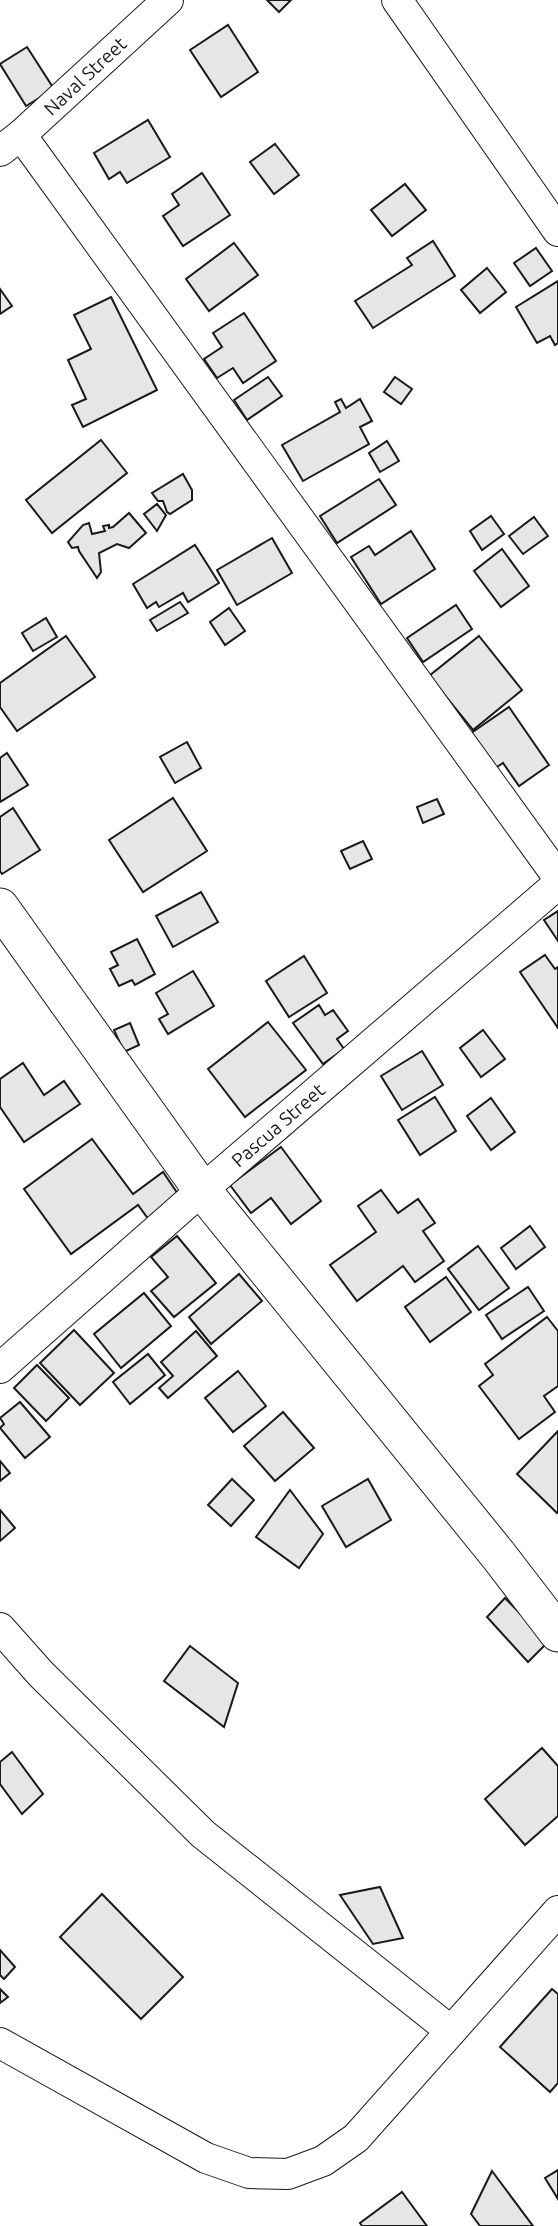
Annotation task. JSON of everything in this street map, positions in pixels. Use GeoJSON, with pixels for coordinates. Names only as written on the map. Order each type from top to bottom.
{"type":"FeatureCollection","features":[{"type":"Feature","properties":{"kind":"street","name":"Naval Street"},"geometry":{"type":"LineString","coordinates":[[11,143],[168,0]]}},
{"type":"Feature","properties":{"kind":"street"},"geometry":{"type":"LineString","coordinates":[[397,0],[558,231]]}},
{"type":"Feature","properties":{"kind":"street"},"geometry":{"type":"LineString","coordinates":[[11,143],[558,877]]}},
{"type":"Feature","properties":{"kind":"street","name":"Pascua Street"},"geometry":{"type":"LineString","coordinates":[[0,1368],[202,1190],[558,884]]}},
{"type":"Feature","properties":{"kind":"street"},"geometry":{"type":"LineString","coordinates":[[0,907],[202,1190],[499,1556],[558,1633]]}},
{"type":"Feature","properties":{"kind":"street"},"geometry":{"type":"LineString","coordinates":[[0,1628],[41,1674],[203,1834],[451,2031]]}},
{"type":"Feature","properties":{"kind":"street"},"geometry":{"type":"LineString","coordinates":[[0,2043],[206,2158],[249,2173],[288,2174],[323,2161],[356,2138],[558,1911]]}},
{"type":"Feature","properties":{"kind":"building"},"geometry":{"type":"Polygon","coordinates":[[[267,0],[291,0],[279,12],[267,0]]]}},
{"type":"Feature","properties":{"kind":"building"},"geometry":{"type":"Polygon","coordinates":[[[228,25],[258,72],[221,97],[190,50],[228,25]]]}},
{"type":"Feature","properties":{"kind":"building"},"geometry":{"type":"Polygon","coordinates":[[[27,47],[54,89],[26,106],[0,64],[27,47]]]}},
{"type":"Feature","properties":{"kind":"building"},"geometry":{"type":"Polygon","coordinates":[[[148,120],[170,157],[127,183],[120,172],[109,179],[94,153],[148,120]]]}},
{"type":"Feature","properties":{"kind":"building"},"geometry":{"type":"Polygon","coordinates":[[[275,144],[299,175],[274,194],[250,162],[275,144]]]}},
{"type":"Feature","properties":{"kind":"building"},"geometry":{"type":"Polygon","coordinates":[[[202,173],[230,215],[183,246],[163,216],[179,205],[172,194],[202,173]]]}},
{"type":"Feature","properties":{"kind":"building"},"geometry":{"type":"Polygon","coordinates":[[[405,184],[426,210],[392,236],[371,210],[405,184]]]}},
{"type":"Feature","properties":{"kind":"building"},"geometry":{"type":"Polygon","coordinates":[[[433,241],[455,276],[373,328],[355,301],[412,265],[407,258],[433,241]]]}},
{"type":"Feature","properties":{"kind":"building"},"geometry":{"type":"Polygon","coordinates":[[[234,243],[258,275],[209,311],[186,279],[234,243]]]}},
{"type":"Feature","properties":{"kind":"building"},"geometry":{"type":"Polygon","coordinates":[[[536,248],[552,271],[530,286],[514,263],[536,248]]]}},
{"type":"Feature","properties":{"kind":"building"},"geometry":{"type":"Polygon","coordinates":[[[487,268],[506,292],[480,313],[461,290],[487,268]]]}},
{"type":"Feature","properties":{"kind":"building"},"geometry":{"type":"Polygon","coordinates":[[[558,281],[558,343],[555,345],[550,336],[537,343],[516,307],[558,281]]]}},
{"type":"Feature","properties":{"kind":"building"},"geometry":{"type":"Polygon","coordinates":[[[0,289],[12,306],[0,314],[0,289]]]}},
{"type":"Feature","properties":{"kind":"building"},"geometry":{"type":"Polygon","coordinates":[[[111,297],[157,390],[83,427],[72,405],[86,399],[68,360],[91,349],[74,315],[111,297]]]}},
{"type":"Feature","properties":{"kind":"building"},"geometry":{"type":"Polygon","coordinates":[[[244,313],[276,361],[243,383],[233,368],[217,378],[204,359],[222,347],[213,333],[244,313]]]}},
{"type":"Feature","properties":{"kind":"building"},"geometry":{"type":"Polygon","coordinates":[[[268,377],[282,396],[247,420],[234,400],[268,377]]]}},
{"type":"Feature","properties":{"kind":"building"},"geometry":{"type":"Polygon","coordinates":[[[395,377],[412,389],[401,404],[384,392],[395,377]]]}},
{"type":"Feature","properties":{"kind":"building"},"geometry":{"type":"Polygon","coordinates":[[[341,399],[346,408],[360,399],[372,421],[360,427],[369,444],[303,481],[282,445],[340,412],[335,402],[341,399]]]}},
{"type":"Feature","properties":{"kind":"building"},"geometry":{"type":"Polygon","coordinates":[[[101,440],[127,473],[52,533],[26,500],[101,440]]]}},
{"type":"Feature","properties":{"kind":"building"},"geometry":{"type":"Polygon","coordinates":[[[387,441],[399,461],[380,472],[369,453],[387,441]]]}},
{"type":"Feature","properties":{"kind":"building"},"geometry":{"type":"Polygon","coordinates":[[[183,474],[192,490],[192,500],[170,514],[163,501],[158,501],[152,493],[183,474]]]}},
{"type":"Feature","properties":{"kind":"building"},"geometry":{"type":"Polygon","coordinates":[[[379,479],[396,505],[337,543],[320,516],[379,479]]]}},
{"type":"Feature","properties":{"kind":"building"},"geometry":{"type":"Polygon","coordinates":[[[157,504],[166,515],[157,531],[144,514],[157,504]]]}},
{"type":"Feature","properties":{"kind":"building"},"geometry":{"type":"Polygon","coordinates":[[[129,513],[146,533],[129,548],[117,544],[99,553],[101,572],[97,578],[78,547],[72,548],[68,542],[83,525],[89,523],[92,534],[105,531],[103,526],[113,527],[129,513]]]}},
{"type":"Feature","properties":{"kind":"building"},"geometry":{"type":"Polygon","coordinates":[[[491,516],[504,534],[482,550],[470,531],[491,516]]]}},
{"type":"Feature","properties":{"kind":"building"},"geometry":{"type":"Polygon","coordinates":[[[534,517],[548,536],[523,554],[509,536],[534,517]]]}},
{"type":"Feature","properties":{"kind":"building"},"geometry":{"type":"Polygon","coordinates":[[[411,531],[435,569],[381,604],[351,557],[369,546],[375,555],[411,531]]]}},
{"type":"Feature","properties":{"kind":"building"},"geometry":{"type":"Polygon","coordinates":[[[272,538],[292,573],[237,605],[217,570],[272,538]]]}},
{"type":"Feature","properties":{"kind":"building"},"geometry":{"type":"Polygon","coordinates":[[[195,545],[219,583],[188,602],[183,593],[159,607],[156,602],[147,608],[133,584],[195,545]]]}},
{"type":"Feature","properties":{"kind":"building"},"geometry":{"type":"Polygon","coordinates":[[[502,549],[529,586],[501,607],[474,571],[502,549]]]}},
{"type":"Feature","properties":{"kind":"building"},"geometry":{"type":"Polygon","coordinates":[[[180,602],[188,613],[157,631],[150,620],[180,602]]]}},
{"type":"Feature","properties":{"kind":"building"},"geometry":{"type":"Polygon","coordinates":[[[456,605],[472,629],[423,662],[407,638],[456,605]]]}},
{"type":"Feature","properties":{"kind":"building"},"geometry":{"type":"Polygon","coordinates":[[[229,608],[245,631],[225,645],[210,622],[229,608]]]}},
{"type":"Feature","properties":{"kind":"building"},"geometry":{"type":"Polygon","coordinates":[[[46,618],[57,637],[33,651],[22,633],[46,618]]]}},
{"type":"Feature","properties":{"kind":"building"},"geometry":{"type":"Polygon","coordinates":[[[66,636],[95,677],[17,731],[0,707],[0,683],[66,636]]]}},
{"type":"Feature","properties":{"kind":"building"},"geometry":{"type":"Polygon","coordinates":[[[479,636],[522,690],[473,730],[429,676],[479,636]]]}},
{"type":"Feature","properties":{"kind":"building"},"geometry":{"type":"Polygon","coordinates":[[[509,707],[549,765],[519,786],[503,763],[488,773],[464,738],[509,707]]]}},
{"type":"Feature","properties":{"kind":"building"},"geometry":{"type":"Polygon","coordinates":[[[187,742],[201,768],[175,783],[160,757],[187,742]]]}},
{"type":"Feature","properties":{"kind":"building"},"geometry":{"type":"Polygon","coordinates":[[[7,753],[28,785],[0,802],[0,758],[7,753]]]}},
{"type":"Feature","properties":{"kind":"building"},"geometry":{"type":"Polygon","coordinates":[[[173,798],[207,851],[143,892],[109,840],[173,798]]]}},
{"type":"Feature","properties":{"kind":"building"},"geometry":{"type":"Polygon","coordinates":[[[437,799],[444,814],[423,823],[417,807],[437,799]]]}},
{"type":"Feature","properties":{"kind":"building"},"geometry":{"type":"Polygon","coordinates":[[[13,808],[40,850],[2,874],[0,817],[13,808]]]}},
{"type":"Feature","properties":{"kind":"building"},"geometry":{"type":"Polygon","coordinates":[[[363,841],[372,859],[350,869],[341,851],[363,841]]]}},
{"type":"Feature","properties":{"kind":"building"},"geometry":{"type":"Polygon","coordinates":[[[201,892],[218,922],[173,947],[156,916],[201,892]]]}},
{"type":"Feature","properties":{"kind":"building"},"geometry":{"type":"Polygon","coordinates":[[[558,911],[558,941],[544,920],[558,911]]]}},
{"type":"Feature","properties":{"kind":"building"},"geometry":{"type":"Polygon","coordinates":[[[137,939],[155,974],[135,985],[132,980],[119,986],[110,969],[118,965],[111,952],[137,939]]]}},
{"type":"Feature","properties":{"kind":"building"},"geometry":{"type":"Polygon","coordinates":[[[545,955],[555,969],[558,967],[558,1028],[520,972],[545,955]]]}},
{"type":"Feature","properties":{"kind":"building"},"geometry":{"type":"Polygon","coordinates":[[[304,956],[327,993],[289,1017],[266,981],[304,956]]]}},
{"type":"Feature","properties":{"kind":"building"},"geometry":{"type":"Polygon","coordinates":[[[193,971],[214,1006],[168,1034],[159,1019],[168,1014],[156,993],[193,971]]]}},
{"type":"Feature","properties":{"kind":"building"},"geometry":{"type":"Polygon","coordinates":[[[319,1005],[325,1015],[333,1010],[348,1031],[337,1039],[344,1049],[323,1064],[293,1023],[319,1005]]]}},
{"type":"Feature","properties":{"kind":"building"},"geometry":{"type":"Polygon","coordinates":[[[268,1022],[306,1070],[245,1117],[208,1069],[268,1022]]]}},
{"type":"Feature","properties":{"kind":"building"},"geometry":{"type":"Polygon","coordinates":[[[130,1023],[139,1045],[124,1052],[114,1030],[130,1023]]]}},
{"type":"Feature","properties":{"kind":"building"},"geometry":{"type":"Polygon","coordinates":[[[483,1030],[505,1059],[481,1077],[460,1048],[483,1030]]]}},
{"type":"Feature","properties":{"kind":"building"},"geometry":{"type":"Polygon","coordinates":[[[422,1051],[443,1085],[402,1110],[381,1076],[422,1051]]]}},
{"type":"Feature","properties":{"kind":"building"},"geometry":{"type":"Polygon","coordinates":[[[23,1063],[44,1095],[64,1081],[80,1104],[24,1142],[0,1107],[0,1079],[23,1063]]]}},
{"type":"Feature","properties":{"kind":"building"},"geometry":{"type":"Polygon","coordinates":[[[435,1097],[456,1131],[420,1155],[398,1120],[435,1097]]]}},
{"type":"Feature","properties":{"kind":"building"},"geometry":{"type":"Polygon","coordinates":[[[491,1098],[515,1132],[491,1150],[467,1116],[491,1098]]]}},
{"type":"Feature","properties":{"kind":"building"},"geometry":{"type":"Polygon","coordinates":[[[92,1139],[133,1194],[163,1172],[180,1197],[149,1220],[138,1205],[71,1254],[24,1189],[92,1139]]]}},
{"type":"Feature","properties":{"kind":"building"},"geometry":{"type":"Polygon","coordinates":[[[281,1147],[321,1201],[291,1224],[271,1198],[251,1213],[230,1185],[281,1147]]]}},
{"type":"Feature","properties":{"kind":"building"},"geometry":{"type":"Polygon","coordinates":[[[381,1190],[398,1213],[418,1199],[435,1223],[423,1231],[444,1261],[415,1282],[403,1266],[357,1301],[330,1265],[376,1232],[358,1206],[381,1190]]]}},
{"type":"Feature","properties":{"kind":"building"},"geometry":{"type":"Polygon","coordinates":[[[530,1226],[545,1247],[516,1269],[501,1248],[530,1226]]]}},
{"type":"Feature","properties":{"kind":"building"},"geometry":{"type":"Polygon","coordinates":[[[177,1236],[216,1283],[174,1317],[151,1291],[168,1277],[151,1257],[177,1236]]]}},
{"type":"Feature","properties":{"kind":"building"},"geometry":{"type":"Polygon","coordinates":[[[478,1246],[509,1288],[479,1310],[448,1269],[478,1246]]]}},
{"type":"Feature","properties":{"kind":"building"},"geometry":{"type":"Polygon","coordinates":[[[239,1274],[262,1301],[211,1344],[189,1317],[239,1274]]]}},
{"type":"Feature","properties":{"kind":"building"},"geometry":{"type":"Polygon","coordinates":[[[446,1277],[471,1312],[430,1342],[405,1307],[446,1277]]]}},
{"type":"Feature","properties":{"kind":"building"},"geometry":{"type":"Polygon","coordinates":[[[528,1287],[544,1311],[502,1339],[486,1315],[528,1287]]]}},
{"type":"Feature","properties":{"kind":"building"},"geometry":{"type":"Polygon","coordinates":[[[144,1293],[171,1326],[121,1368],[94,1334],[144,1293]]]}},
{"type":"Feature","properties":{"kind":"building"},"geometry":{"type":"Polygon","coordinates":[[[547,1317],[558,1331],[558,1386],[544,1396],[555,1412],[519,1439],[479,1386],[493,1375],[485,1364],[547,1317]]]}},
{"type":"Feature","properties":{"kind":"building"},"geometry":{"type":"Polygon","coordinates":[[[74,1330],[114,1373],[80,1405],[40,1363],[74,1330]]]}},
{"type":"Feature","properties":{"kind":"building"},"geometry":{"type":"Polygon","coordinates":[[[196,1331],[217,1356],[168,1398],[159,1388],[173,1376],[161,1362],[196,1331]]]}},
{"type":"Feature","properties":{"kind":"building"},"geometry":{"type":"Polygon","coordinates":[[[148,1354],[165,1375],[130,1404],[113,1382],[148,1354]]]}},
{"type":"Feature","properties":{"kind":"building"},"geometry":{"type":"Polygon","coordinates":[[[37,1365],[69,1398],[46,1421],[14,1388],[37,1365]]]}},
{"type":"Feature","properties":{"kind":"building"},"geometry":{"type":"Polygon","coordinates":[[[238,1371],[266,1406],[233,1432],[205,1398],[238,1371]]]}},
{"type":"Feature","properties":{"kind":"building"},"geometry":{"type":"Polygon","coordinates":[[[20,1402],[50,1437],[25,1458],[0,1428],[4,1424],[0,1418],[20,1402]]]}},
{"type":"Feature","properties":{"kind":"building"},"geometry":{"type":"Polygon","coordinates":[[[283,1412],[314,1448],[275,1481],[244,1446],[283,1412]]]}},
{"type":"Feature","properties":{"kind":"building"},"geometry":{"type":"Polygon","coordinates":[[[558,1431],[558,1512],[557,1513],[517,1474],[558,1431]]]}},
{"type":"Feature","properties":{"kind":"building"},"geometry":{"type":"Polygon","coordinates":[[[0,1461],[10,1473],[0,1481],[0,1461]]]}},
{"type":"Feature","properties":{"kind":"building"},"geometry":{"type":"Polygon","coordinates":[[[232,1479],[254,1500],[231,1526],[208,1505],[232,1479]]]}},
{"type":"Feature","properties":{"kind":"building"},"geometry":{"type":"Polygon","coordinates":[[[368,1479],[391,1520],[346,1547],[322,1506],[368,1479]]]}},
{"type":"Feature","properties":{"kind":"building"},"geometry":{"type":"Polygon","coordinates":[[[290,1490],[323,1534],[299,1568],[256,1537],[290,1490]]]}},
{"type":"Feature","properties":{"kind":"building"},"geometry":{"type":"Polygon","coordinates":[[[0,1510],[15,1528],[0,1541],[0,1510]]]}},
{"type":"Feature","properties":{"kind":"building"},"geometry":{"type":"Polygon","coordinates":[[[505,1598],[548,1642],[528,1662],[487,1617],[505,1598]]]}},
{"type":"Feature","properties":{"kind":"building"},"geometry":{"type":"Polygon","coordinates":[[[190,1646],[238,1683],[224,1727],[164,1681],[190,1646]]]}},
{"type":"Feature","properties":{"kind":"building"},"geometry":{"type":"Polygon","coordinates":[[[542,1748],[558,1766],[558,1816],[525,1845],[485,1799],[542,1748]]]}},
{"type":"Feature","properties":{"kind":"building"},"geometry":{"type":"Polygon","coordinates":[[[12,1752],[43,1794],[22,1814],[0,1784],[0,1762],[12,1752]]]}},
{"type":"Feature","properties":{"kind":"building"},"geometry":{"type":"Polygon","coordinates":[[[380,1887],[403,1938],[373,1944],[340,1895],[380,1887]]]}},
{"type":"Feature","properties":{"kind":"building"},"geometry":{"type":"Polygon","coordinates":[[[102,1894],[183,1977],[141,2019],[60,1937],[102,1894]]]}},
{"type":"Feature","properties":{"kind":"building"},"geometry":{"type":"Polygon","coordinates":[[[0,1950],[15,1967],[4,1979],[0,1975],[0,1950]]]}},
{"type":"Feature","properties":{"kind":"building"},"geometry":{"type":"Polygon","coordinates":[[[0,1989],[8,1997],[0,2003],[0,1989]]]}},
{"type":"Feature","properties":{"kind":"building"},"geometry":{"type":"Polygon","coordinates":[[[552,1989],[558,1994],[558,2083],[550,2092],[500,2047],[552,1989]]]}},
{"type":"Feature","properties":{"kind":"building"},"geometry":{"type":"Polygon","coordinates":[[[558,2170],[558,2199],[545,2178],[558,2170]]]}},
{"type":"Feature","properties":{"kind":"building"},"geometry":{"type":"Polygon","coordinates":[[[492,2171],[533,2226],[480,2226],[471,2214],[492,2171]]]}},
{"type":"Feature","properties":{"kind":"building"},"geometry":{"type":"Polygon","coordinates":[[[402,2192],[427,2226],[362,2226],[360,2223],[402,2192]]]}}]}
